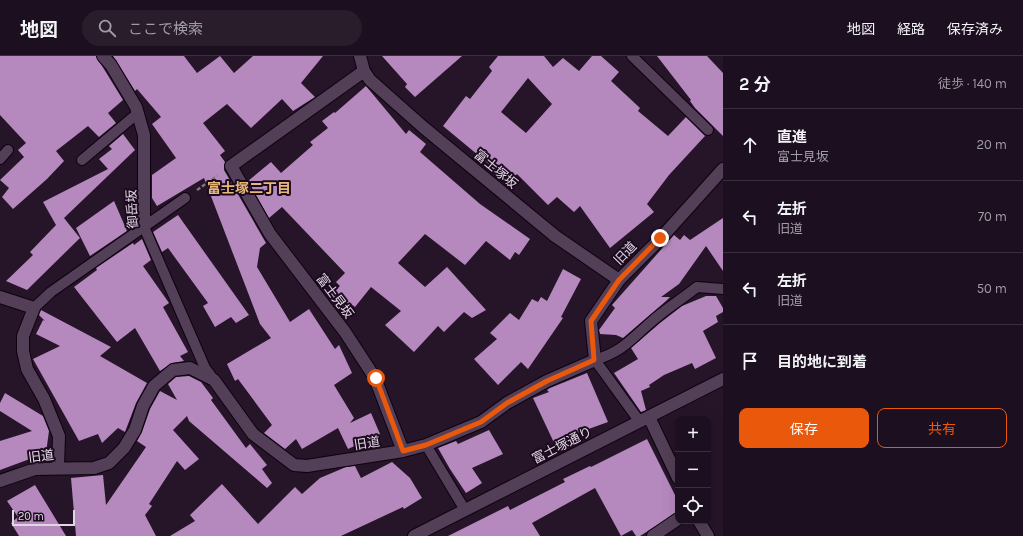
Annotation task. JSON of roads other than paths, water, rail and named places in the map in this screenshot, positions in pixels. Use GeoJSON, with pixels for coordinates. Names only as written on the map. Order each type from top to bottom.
{"type":"FeatureCollection","features":[{"type":"Feature","properties":{"kind":"street","name":"御岳坂"},"geometry":{"type":"LineString","coordinates":[[103,56],[125,89],[138,114],[144,135],[144,227]]}},
{"type":"Feature","properties":{"kind":"street"},"geometry":{"type":"LineString","coordinates":[[360,56],[364,71]]}},
{"type":"Feature","properties":{"kind":"street","name":"富士見坂"},"geometry":{"type":"LineString","coordinates":[[364,71],[231,166],[270,234],[345,332],[376,378],[403,451]]}},
{"type":"Feature","properties":{"kind":"street","name":"富士塚坂"},"geometry":{"type":"LineString","coordinates":[[364,71],[370,80],[423,126],[555,236],[619,280]]}},
{"type":"Feature","properties":{"kind":"street","name":"旧道"},"geometry":{"type":"LineString","coordinates":[[0,481],[34,469],[58,467],[94,468],[109,463],[124,448],[135,430],[143,406],[154,386],[173,370],[190,368],[214,380],[253,434],[294,465],[307,466],[403,451],[426,445],[481,422],[507,403],[547,381],[594,360],[591,321],[619,280],[660,238],[723,169]]}},
{"type":"Feature","properties":{"kind":"street"},"geometry":{"type":"LineString","coordinates":[[0,297],[34,308],[23,336],[23,351],[27,369],[44,399],[59,436],[58,467]]}},
{"type":"Feature","properties":{"kind":"street","name":"富士塚通り"},"geometry":{"type":"LineString","coordinates":[[414,536],[723,379]]}},
{"type":"Feature","properties":{"kind":"street"},"geometry":{"type":"LineString","coordinates":[[645,419],[675,473]]}},
{"type":"Feature","properties":{"kind":"street"},"geometry":{"type":"LineString","coordinates":[[653,536],[675,520]]}},
{"type":"Feature","properties":{"kind":"street"},"geometry":{"type":"LineString","coordinates":[[701,524],[708,536]]}},
{"type":"Feature","properties":{"kind":"lane"},"geometry":{"type":"LineString","coordinates":[[638,58],[708,130]]}},
{"type":"Feature","properties":{"kind":"lane"},"geometry":{"type":"LineString","coordinates":[[82,160],[138,114]]}},
{"type":"Feature","properties":{"kind":"lane"},"geometry":{"type":"LineString","coordinates":[[0,159],[8,150]]}},
{"type":"Feature","properties":{"kind":"lane"},"geometry":{"type":"LineString","coordinates":[[34,308],[51,292],[186,198]]}},
{"type":"Feature","properties":{"kind":"lane","name":"御岳坂"},"geometry":{"type":"LineString","coordinates":[[144,227],[205,368],[214,380]]}},
{"type":"Feature","properties":{"kind":"lane"},"geometry":{"type":"LineString","coordinates":[[645,419],[594,360],[612,355],[634,339],[650,322],[697,287],[723,289]]}},
{"type":"Feature","properties":{"kind":"lane"},"geometry":{"type":"LineString","coordinates":[[426,445],[464,510]]}},
{"type":"Feature","properties":{"kind":"district","name":"富士塚二丁目"},"geometry":{"type":"Point","coordinates":[249,188]}}]}
